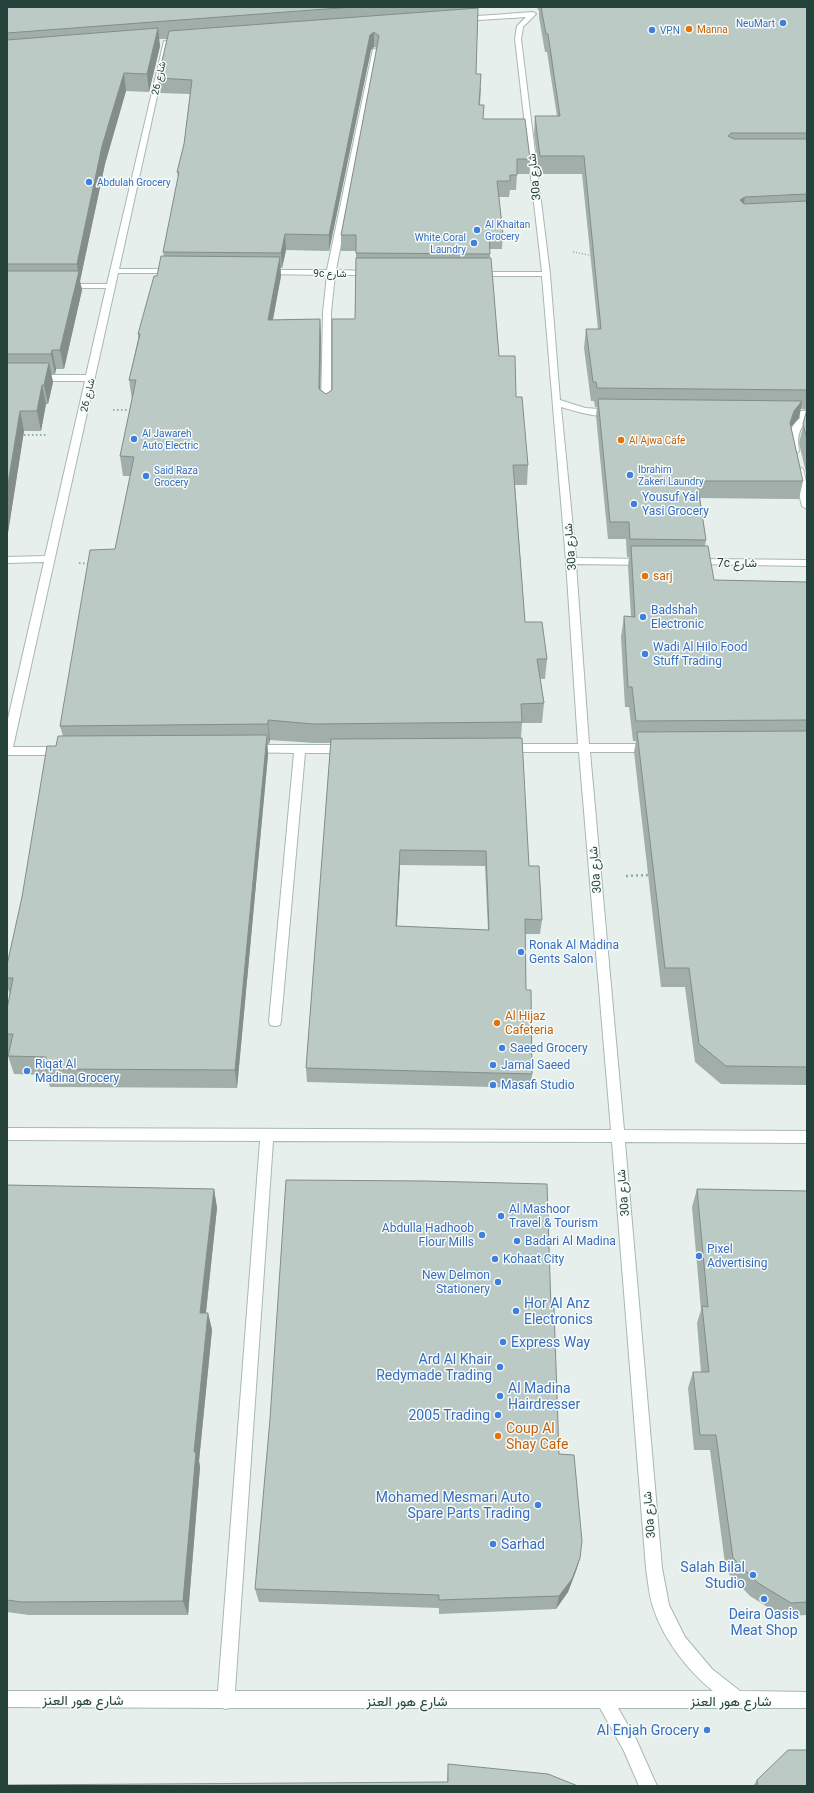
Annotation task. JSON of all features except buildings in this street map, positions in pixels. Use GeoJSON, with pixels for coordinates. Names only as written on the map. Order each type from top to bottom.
{"type":"FeatureCollection","features":[{"type":"Feature","properties":{"kind":"street","name":"30a شارع"},"geometry":{"type":"LineString","coordinates":[[456,20],[535,14],[520,26],[518,32],[546,274],[571,561],[584,748],[654,1568],[661,1607],[679,1643],[706,1675],[739,1701]]}},
{"type":"Feature","properties":{"kind":"street","name":"شارع 26"},"geometry":{"type":"LineString","coordinates":[[7,747],[166,42]]}},
{"type":"Feature","properties":{"kind":"street"},"geometry":{"type":"LineString","coordinates":[[326,409],[327,312],[330,273],[375,50]]}},
{"type":"Feature","properties":{"kind":"street"},"geometry":{"type":"LineString","coordinates":[[114,271],[184,271]]}},
{"type":"Feature","properties":{"kind":"street","name":"9c شارع"},"geometry":{"type":"LineString","coordinates":[[253,272],[378,273]]}},
{"type":"Feature","properties":{"kind":"street"},"geometry":{"type":"LineString","coordinates":[[466,274],[546,274]]}},
{"type":"Feature","properties":{"kind":"street"},"geometry":{"type":"LineString","coordinates":[[55,286],[111,286]]}},
{"type":"Feature","properties":{"kind":"street"},"geometry":{"type":"LineString","coordinates":[[7,378],[90,378]]}},
{"type":"Feature","properties":{"kind":"street"},"geometry":{"type":"LineString","coordinates":[[556,402],[584,411],[624,413]]}},
{"type":"Feature","properties":{"kind":"street"},"geometry":{"type":"LineString","coordinates":[[775,414],[807,415]]}},
{"type":"Feature","properties":{"kind":"street"},"geometry":{"type":"LineString","coordinates":[[807,415],[796,427],[793,436],[793,445],[807,506]]}},
{"type":"Feature","properties":{"kind":"street"},"geometry":{"type":"LineString","coordinates":[[7,560],[49,559]]}},
{"type":"Feature","properties":{"kind":"street"},"geometry":{"type":"LineString","coordinates":[[571,561],[658,562]]}},
{"type":"Feature","properties":{"kind":"street","name":"7c شارع"},"geometry":{"type":"LineString","coordinates":[[681,562],[807,563]]}},
{"type":"Feature","properties":{"kind":"street"},"geometry":{"type":"LineString","coordinates":[[497,748],[664,747]]}},
{"type":"Feature","properties":{"kind":"street"},"geometry":{"type":"LineString","coordinates":[[275,1021],[300,749]]}},
{"type":"Feature","properties":{"kind":"street"},"geometry":{"type":"LineString","coordinates":[[245,750],[356,749]]}},
{"type":"Feature","properties":{"kind":"street"},"geometry":{"type":"LineString","coordinates":[[7,751],[70,750]]}},
{"type":"Feature","properties":{"kind":"street"},"geometry":{"type":"LineString","coordinates":[[7,1134],[807,1137]]}},
{"type":"Feature","properties":{"kind":"street"},"geometry":{"type":"LineString","coordinates":[[226,1701],[267,1136]]}},
{"type":"Feature","properties":{"kind":"street","name":"شارع هور العنز"},"geometry":{"type":"LineString","coordinates":[[7,1700],[807,1700]]}},
{"type":"Feature","properties":{"kind":"street"},"geometry":{"type":"LineString","coordinates":[[605,1701],[630,1745],[648,1786]]}},
{"type":"Feature","properties":{"kind":"path"},"geometry":{"type":"LineString","coordinates":[[542,245],[595,256]]}},
{"type":"Feature","properties":{"kind":"path"},"geometry":{"type":"LineString","coordinates":[[15,436],[78,434]]}},
{"type":"Feature","properties":{"kind":"path"},"geometry":{"type":"LineString","coordinates":[[49,559],[95,564]]}},
{"type":"Feature","properties":{"kind":"path"},"geometry":{"type":"LineString","coordinates":[[596,876],[658,875]]}},
{"type":"Feature","properties":{"kind":"place","name":"NeuMart"},"geometry":{"type":"Point","coordinates":[783,23]}},
{"type":"Feature","properties":{"kind":"place","name":"Manna"},"geometry":{"type":"Point","coordinates":[689,29]}},
{"type":"Feature","properties":{"kind":"place","name":"VPN"},"geometry":{"type":"Point","coordinates":[652,30]}},
{"type":"Feature","properties":{"kind":"place","name":"Abdulah Grocery"},"geometry":{"type":"Point","coordinates":[89,182]}},
{"type":"Feature","properties":{"kind":"place","name":"Al Khaitan Grocery"},"geometry":{"type":"Point","coordinates":[477,230]}},
{"type":"Feature","properties":{"kind":"place","name":"White Coral Laundry"},"geometry":{"type":"Point","coordinates":[474,243]}},
{"type":"Feature","properties":{"kind":"place","name":"Al Jawareh Auto Electric"},"geometry":{"type":"Point","coordinates":[134,439]}},
{"type":"Feature","properties":{"kind":"place","name":"Al Ajwa Cafe"},"geometry":{"type":"Point","coordinates":[621,440]}},
{"type":"Feature","properties":{"kind":"place","name":"Ibrahim Zakeri Laundry"},"geometry":{"type":"Point","coordinates":[630,475]}},
{"type":"Feature","properties":{"kind":"place","name":"Said Raza Grocery"},"geometry":{"type":"Point","coordinates":[146,476]}},
{"type":"Feature","properties":{"kind":"place","name":"Yousuf Yal Yasi Grocery"},"geometry":{"type":"Point","coordinates":[634,504]}},
{"type":"Feature","properties":{"kind":"place","name":"sarj"},"geometry":{"type":"Point","coordinates":[645,576]}},
{"type":"Feature","properties":{"kind":"place","name":"Badshah Electronic"},"geometry":{"type":"Point","coordinates":[643,617]}},
{"type":"Feature","properties":{"kind":"place","name":"Wadi Al Hilo Food Stuff Trading"},"geometry":{"type":"Point","coordinates":[645,654]}},
{"type":"Feature","properties":{"kind":"place","name":"Ronak Al Madina Gents Salon"},"geometry":{"type":"Point","coordinates":[521,952]}},
{"type":"Feature","properties":{"kind":"place","name":"Al Hijaz Cafeteria"},"geometry":{"type":"Point","coordinates":[497,1023]}},
{"type":"Feature","properties":{"kind":"place","name":"Saeed Grocery"},"geometry":{"type":"Point","coordinates":[502,1048]}},
{"type":"Feature","properties":{"kind":"place","name":"Jamal Saeed"},"geometry":{"type":"Point","coordinates":[493,1065]}},
{"type":"Feature","properties":{"kind":"place","name":"Riqat Al Madina Grocery"},"geometry":{"type":"Point","coordinates":[27,1071]}},
{"type":"Feature","properties":{"kind":"place","name":"Masafi Studio"},"geometry":{"type":"Point","coordinates":[493,1085]}},
{"type":"Feature","properties":{"kind":"place","name":"Al Mashoor Travel & Tourism"},"geometry":{"type":"Point","coordinates":[501,1216]}},
{"type":"Feature","properties":{"kind":"place","name":"Abdulla Hadhoob Flour Mills"},"geometry":{"type":"Point","coordinates":[482,1235]}},
{"type":"Feature","properties":{"kind":"place","name":"Badari Al Madina"},"geometry":{"type":"Point","coordinates":[517,1241]}},
{"type":"Feature","properties":{"kind":"place","name":"Pixel Advertising"},"geometry":{"type":"Point","coordinates":[699,1256]}},
{"type":"Feature","properties":{"kind":"place","name":"Kohaat City"},"geometry":{"type":"Point","coordinates":[495,1259]}},
{"type":"Feature","properties":{"kind":"place","name":"New Delmon Stationery"},"geometry":{"type":"Point","coordinates":[498,1282]}},
{"type":"Feature","properties":{"kind":"place","name":"Hor Al Anz Electronics"},"geometry":{"type":"Point","coordinates":[516,1311]}},
{"type":"Feature","properties":{"kind":"place","name":"Express Way"},"geometry":{"type":"Point","coordinates":[503,1342]}},
{"type":"Feature","properties":{"kind":"place","name":"Ard Al Khair Redymade Trading"},"geometry":{"type":"Point","coordinates":[500,1367]}},
{"type":"Feature","properties":{"kind":"place","name":"Al Madina Hairdresser"},"geometry":{"type":"Point","coordinates":[500,1396]}},
{"type":"Feature","properties":{"kind":"place","name":"2005 Trading"},"geometry":{"type":"Point","coordinates":[498,1415]}},
{"type":"Feature","properties":{"kind":"place","name":"Coup Al Shay Cafe"},"geometry":{"type":"Point","coordinates":[498,1436]}},
{"type":"Feature","properties":{"kind":"place","name":"Mohamed Mesmari Auto Spare Parts Trading"},"geometry":{"type":"Point","coordinates":[538,1505]}},
{"type":"Feature","properties":{"kind":"place","name":"Sarhad"},"geometry":{"type":"Point","coordinates":[493,1544]}},
{"type":"Feature","properties":{"kind":"place","name":"Salah Bilal Studio"},"geometry":{"type":"Point","coordinates":[753,1575]}},
{"type":"Feature","properties":{"kind":"place","name":"Deira Oasis Meat Shop"},"geometry":{"type":"Point","coordinates":[764,1599]}},
{"type":"Feature","properties":{"kind":"place","name":"Al Enjah Grocery"},"geometry":{"type":"Point","coordinates":[707,1730]}}]}
